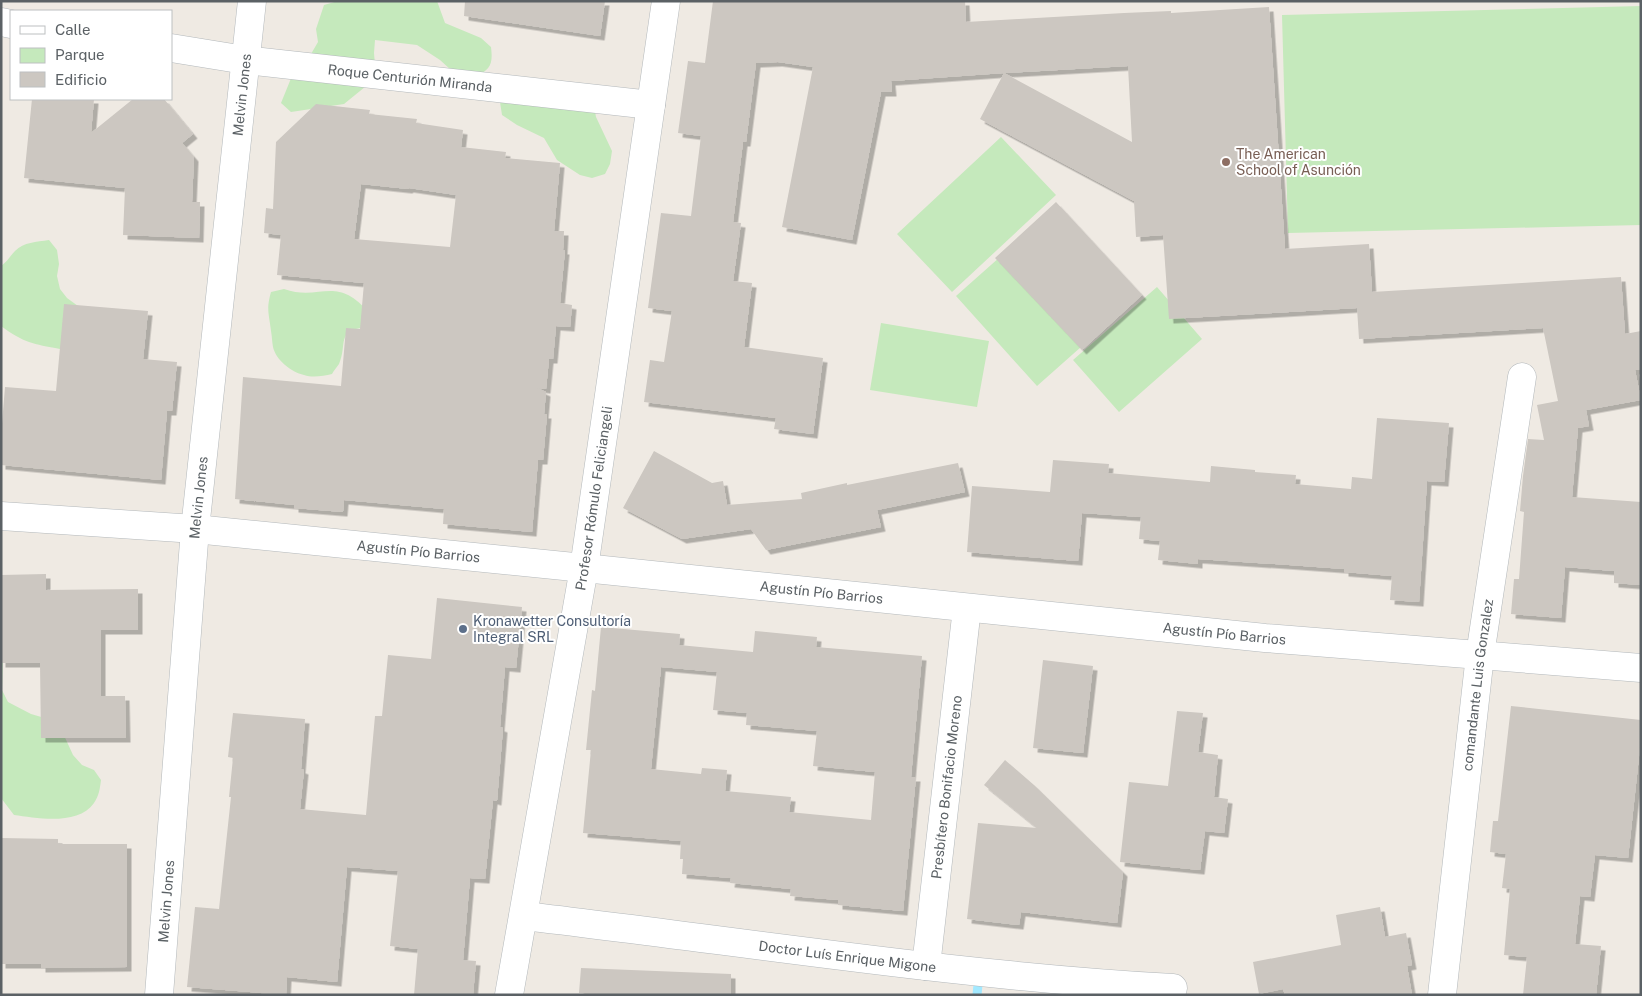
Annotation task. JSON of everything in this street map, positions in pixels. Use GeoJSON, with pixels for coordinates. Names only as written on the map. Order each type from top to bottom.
{"type":"FeatureCollection","features":[{"type":"Feature","properties":{"kind":"street","name":"Melvin Jones"},"geometry":{"type":"LineString","coordinates":[[159,995],[195,529],[252,1]]}},
{"type":"Feature","properties":{"kind":"street","name":"Profesor Rómulo Feliciangeli"},"geometry":{"type":"LineString","coordinates":[[509,995],[584,568],[666,1]]}},
{"type":"Feature","properties":{"kind":"street","name":"Roque Centurión Miranda"},"geometry":{"type":"LineString","coordinates":[[172,48],[245,60],[651,105]]}},
{"type":"Feature","properties":{"kind":"street","name":"comandante Luis Gonzalez"},"geometry":{"type":"LineString","coordinates":[[1442,995],[1480,655],[1522,376]]}},
{"type":"Feature","properties":{"kind":"street","name":"Agustín Pío Barrios"},"geometry":{"type":"LineString","coordinates":[[1,516],[195,529],[1265,638],[1641,668]]}},
{"type":"Feature","properties":{"kind":"street","name":"Presbítero Bonifacio Moreno"},"geometry":{"type":"LineString","coordinates":[[926,966],[967,608]]}},
{"type":"Feature","properties":{"kind":"street","name":"Doctor Luís Enrique Migone"},"geometry":{"type":"LineString","coordinates":[[524,916],[998,975],[1173,988]]}},
{"type":"Feature","properties":{"kind":"green space"},"geometry":{"type":"Polygon","coordinates":[[[338,1],[437,1],[445,23],[481,38],[491,47],[492,58],[490,65],[485,71],[475,77],[451,70],[440,60],[417,45],[375,40],[376,78],[344,104],[291,112],[281,103],[294,71],[311,54],[318,42],[316,29],[324,5],[338,1]]]}},
{"type":"Feature","properties":{"kind":"green space"},"geometry":{"type":"Polygon","coordinates":[[[1641,6],[1641,225],[1288,233],[1282,15],[1641,6]]]}},
{"type":"Feature","properties":{"kind":"green space"},"geometry":{"type":"Polygon","coordinates":[[[509,92],[594,106],[596,117],[612,151],[610,164],[605,174],[592,178],[580,175],[557,160],[544,138],[517,125],[502,115],[500,102],[509,92]]]}},
{"type":"Feature","properties":{"kind":"green space"},"geometry":{"type":"Polygon","coordinates":[[[1001,137],[1056,195],[952,292],[897,234],[1001,137]]]}},
{"type":"Feature","properties":{"kind":"green space"},"geometry":{"type":"Polygon","coordinates":[[[49,240],[57,250],[59,264],[57,276],[60,289],[67,298],[78,306],[60,349],[29,342],[1,326],[1,266],[22,246],[49,240]]]}},
{"type":"Feature","properties":{"kind":"green space"},"geometry":{"type":"Polygon","coordinates":[[[1009,249],[1090,339],[1037,386],[956,296],[1009,249]]]}},
{"type":"Feature","properties":{"kind":"green space"},"geometry":{"type":"Polygon","coordinates":[[[1157,287],[1202,339],[1119,412],[1073,360],[1157,287]]]}},
{"type":"Feature","properties":{"kind":"green space"},"geometry":{"type":"Polygon","coordinates":[[[284,289],[308,293],[338,292],[358,302],[370,314],[367,327],[350,331],[346,335],[339,364],[332,374],[314,377],[307,376],[289,368],[277,356],[273,345],[268,308],[271,292],[284,289]]]}},
{"type":"Feature","properties":{"kind":"green space"},"geometry":{"type":"Polygon","coordinates":[[[881,323],[989,341],[977,407],[870,390],[881,323]]]}},
{"type":"Feature","properties":{"kind":"green space"},"geometry":{"type":"Polygon","coordinates":[[[1,645],[3,657],[2,690],[8,702],[31,714],[55,721],[62,731],[73,755],[82,765],[94,770],[101,780],[100,789],[94,803],[78,815],[68,818],[45,819],[14,815],[1,798],[1,645]]]}},
{"type":"Feature","properties":{"kind":"building"},"geometry":{"type":"Polygon","coordinates":[[[465,1],[605,1],[600,36],[464,16],[465,1]]]}},
{"type":"Feature","properties":{"kind":"building"},"geometry":{"type":"Polygon","coordinates":[[[713,1],[965,1],[966,22],[1269,7],[1285,249],[1369,244],[1372,292],[1621,277],[1625,334],[1641,331],[1641,369],[1635,370],[1641,400],[1586,410],[1589,426],[1578,428],[1572,497],[1641,502],[1641,585],[1614,583],[1614,571],[1565,567],[1561,618],[1511,614],[1514,579],[1519,579],[1524,512],[1520,511],[1528,439],[1544,440],[1537,405],[1558,401],[1543,328],[1359,339],[1357,308],[1169,319],[1163,235],[1136,237],[1134,201],[980,119],[1004,73],[891,81],[892,92],[881,92],[852,240],[782,227],[813,67],[778,62],[756,63],[746,142],[743,142],[733,222],[741,223],[733,281],[752,283],[744,347],[823,358],[813,434],[774,429],[776,418],[644,402],[650,360],[664,362],[672,311],[648,308],[661,213],[691,216],[701,136],[678,133],[688,61],[705,63],[713,1]],[[1128,66],[1004,73],[1132,142],[1128,66]]]}},
{"type":"Feature","properties":{"kind":"building"},"geometry":{"type":"Polygon","coordinates":[[[32,100],[94,100],[91,133],[132,100],[165,100],[193,134],[182,143],[194,157],[192,202],[200,202],[199,238],[123,235],[125,188],[24,178],[32,100]]]}},
{"type":"Feature","properties":{"kind":"building"},"geometry":{"type":"Polygon","coordinates":[[[316,104],[370,110],[369,114],[417,119],[416,123],[463,130],[461,147],[506,152],[505,158],[560,163],[554,231],[564,231],[563,250],[565,250],[560,303],[572,305],[570,327],[556,326],[553,359],[549,359],[546,389],[537,388],[546,392],[544,414],[547,414],[543,460],[538,460],[532,532],[443,524],[444,509],[344,500],[343,512],[294,508],[294,505],[235,499],[243,377],[341,386],[346,328],[360,329],[364,283],[277,275],[281,235],[264,233],[266,208],[273,209],[276,142],[316,104]],[[361,184],[354,239],[450,247],[456,195],[361,184]]]}},
{"type":"Feature","properties":{"kind":"building"},"geometry":{"type":"Polygon","coordinates":[[[1056,202],[1142,295],[1082,350],[995,258],[1056,202]]]}},
{"type":"Feature","properties":{"kind":"building"},"geometry":{"type":"Polygon","coordinates":[[[64,304],[148,311],[143,359],[177,362],[172,411],[167,411],[161,480],[1,465],[5,387],[56,391],[64,304]]]}},
{"type":"Feature","properties":{"kind":"building"},"geometry":{"type":"Polygon","coordinates":[[[1377,418],[1449,423],[1444,482],[1427,481],[1419,602],[1390,600],[1392,576],[1344,572],[1344,569],[1289,565],[1198,559],[1198,564],[1158,560],[1160,541],[1139,539],[1141,517],[1082,513],[1078,561],[967,552],[972,486],[1050,492],[1053,460],[1109,464],[1108,473],[1210,482],[1211,466],[1255,470],[1255,472],[1296,475],[1295,484],[1351,489],[1352,477],[1372,479],[1377,418]]]}},
{"type":"Feature","properties":{"kind":"building"},"geometry":{"type":"Polygon","coordinates":[[[654,451],[712,483],[723,481],[727,505],[802,499],[801,493],[958,463],[965,492],[877,510],[881,527],[766,550],[751,529],[682,539],[623,508],[654,451]]]}},
{"type":"Feature","properties":{"kind":"building"},"geometry":{"type":"Polygon","coordinates":[[[46,574],[46,590],[138,589],[138,630],[101,630],[101,696],[125,696],[126,738],[41,738],[40,663],[1,663],[1,575],[46,574]]]}},
{"type":"Feature","properties":{"kind":"building"},"geometry":{"type":"Polygon","coordinates":[[[437,598],[522,607],[516,668],[505,667],[500,727],[503,728],[497,801],[493,800],[485,879],[470,878],[463,960],[476,961],[473,995],[414,995],[418,949],[390,946],[398,871],[347,867],[337,982],[287,977],[286,995],[187,987],[195,907],[219,909],[231,797],[229,797],[233,758],[228,757],[233,713],[305,719],[301,769],[304,770],[300,809],[366,815],[375,716],[382,716],[388,655],[431,659],[437,598]]]}},
{"type":"Feature","properties":{"kind":"building"},"geometry":{"type":"Polygon","coordinates":[[[601,627],[680,634],[679,645],[753,652],[755,631],[817,637],[816,647],[922,656],[911,777],[916,777],[903,911],[838,905],[838,900],[790,896],[791,889],[730,883],[731,878],[682,874],[683,859],[680,859],[681,841],[583,833],[591,750],[586,750],[592,690],[595,691],[601,627]],[[661,667],[651,769],[701,774],[702,768],[727,770],[725,791],[791,797],[789,812],[871,820],[875,772],[813,766],[817,731],[746,725],[747,713],[713,710],[717,672],[661,667]]]}},
{"type":"Feature","properties":{"kind":"building"},"geometry":{"type":"Polygon","coordinates":[[[1043,660],[1093,666],[1083,753],[1033,748],[1043,660]]]}},
{"type":"Feature","properties":{"kind":"building"},"geometry":{"type":"Polygon","coordinates":[[[1511,706],[1641,720],[1641,738],[1628,858],[1595,855],[1590,897],[1580,896],[1575,944],[1601,946],[1596,995],[1523,995],[1527,957],[1504,955],[1510,889],[1502,888],[1506,854],[1490,852],[1493,821],[1498,821],[1511,706]]]}},
{"type":"Feature","properties":{"kind":"building"},"geometry":{"type":"Polygon","coordinates":[[[1177,711],[1203,713],[1198,752],[1218,755],[1214,797],[1228,799],[1224,833],[1205,831],[1200,870],[1120,862],[1129,782],[1168,786],[1177,711]]]}},
{"type":"Feature","properties":{"kind":"building"},"geometry":{"type":"Polygon","coordinates":[[[1005,760],[1035,786],[1123,872],[1117,923],[1021,912],[1019,925],[967,919],[978,823],[1037,828],[984,785],[1005,760]]]}},
{"type":"Feature","properties":{"kind":"building"},"geometry":{"type":"Polygon","coordinates":[[[1,838],[58,839],[58,844],[127,844],[127,967],[41,968],[41,964],[1,964],[1,838]]]}},
{"type":"Feature","properties":{"kind":"building"},"geometry":{"type":"Polygon","coordinates":[[[1380,907],[1385,937],[1406,933],[1412,965],[1407,966],[1412,995],[1285,995],[1283,989],[1259,994],[1253,962],[1341,945],[1336,915],[1380,907]]]}},
{"type":"Feature","properties":{"kind":"building"},"geometry":{"type":"Polygon","coordinates":[[[581,968],[731,974],[731,995],[579,993],[581,968]]]}},
{"type":"Feature","properties":{"kind":"waterway"},"geometry":{"type":"LineString","coordinates":[[977,995],[979,974]]}},
{"type":"Feature","properties":{"kind":"place","name":"The American School of Asunción"},"geometry":{"type":"Point","coordinates":[1226,162]}},
{"type":"Feature","properties":{"kind":"place","name":"Kronawetter Consultoría Integral SRL"},"geometry":{"type":"Point","coordinates":[463,629]}}]}
